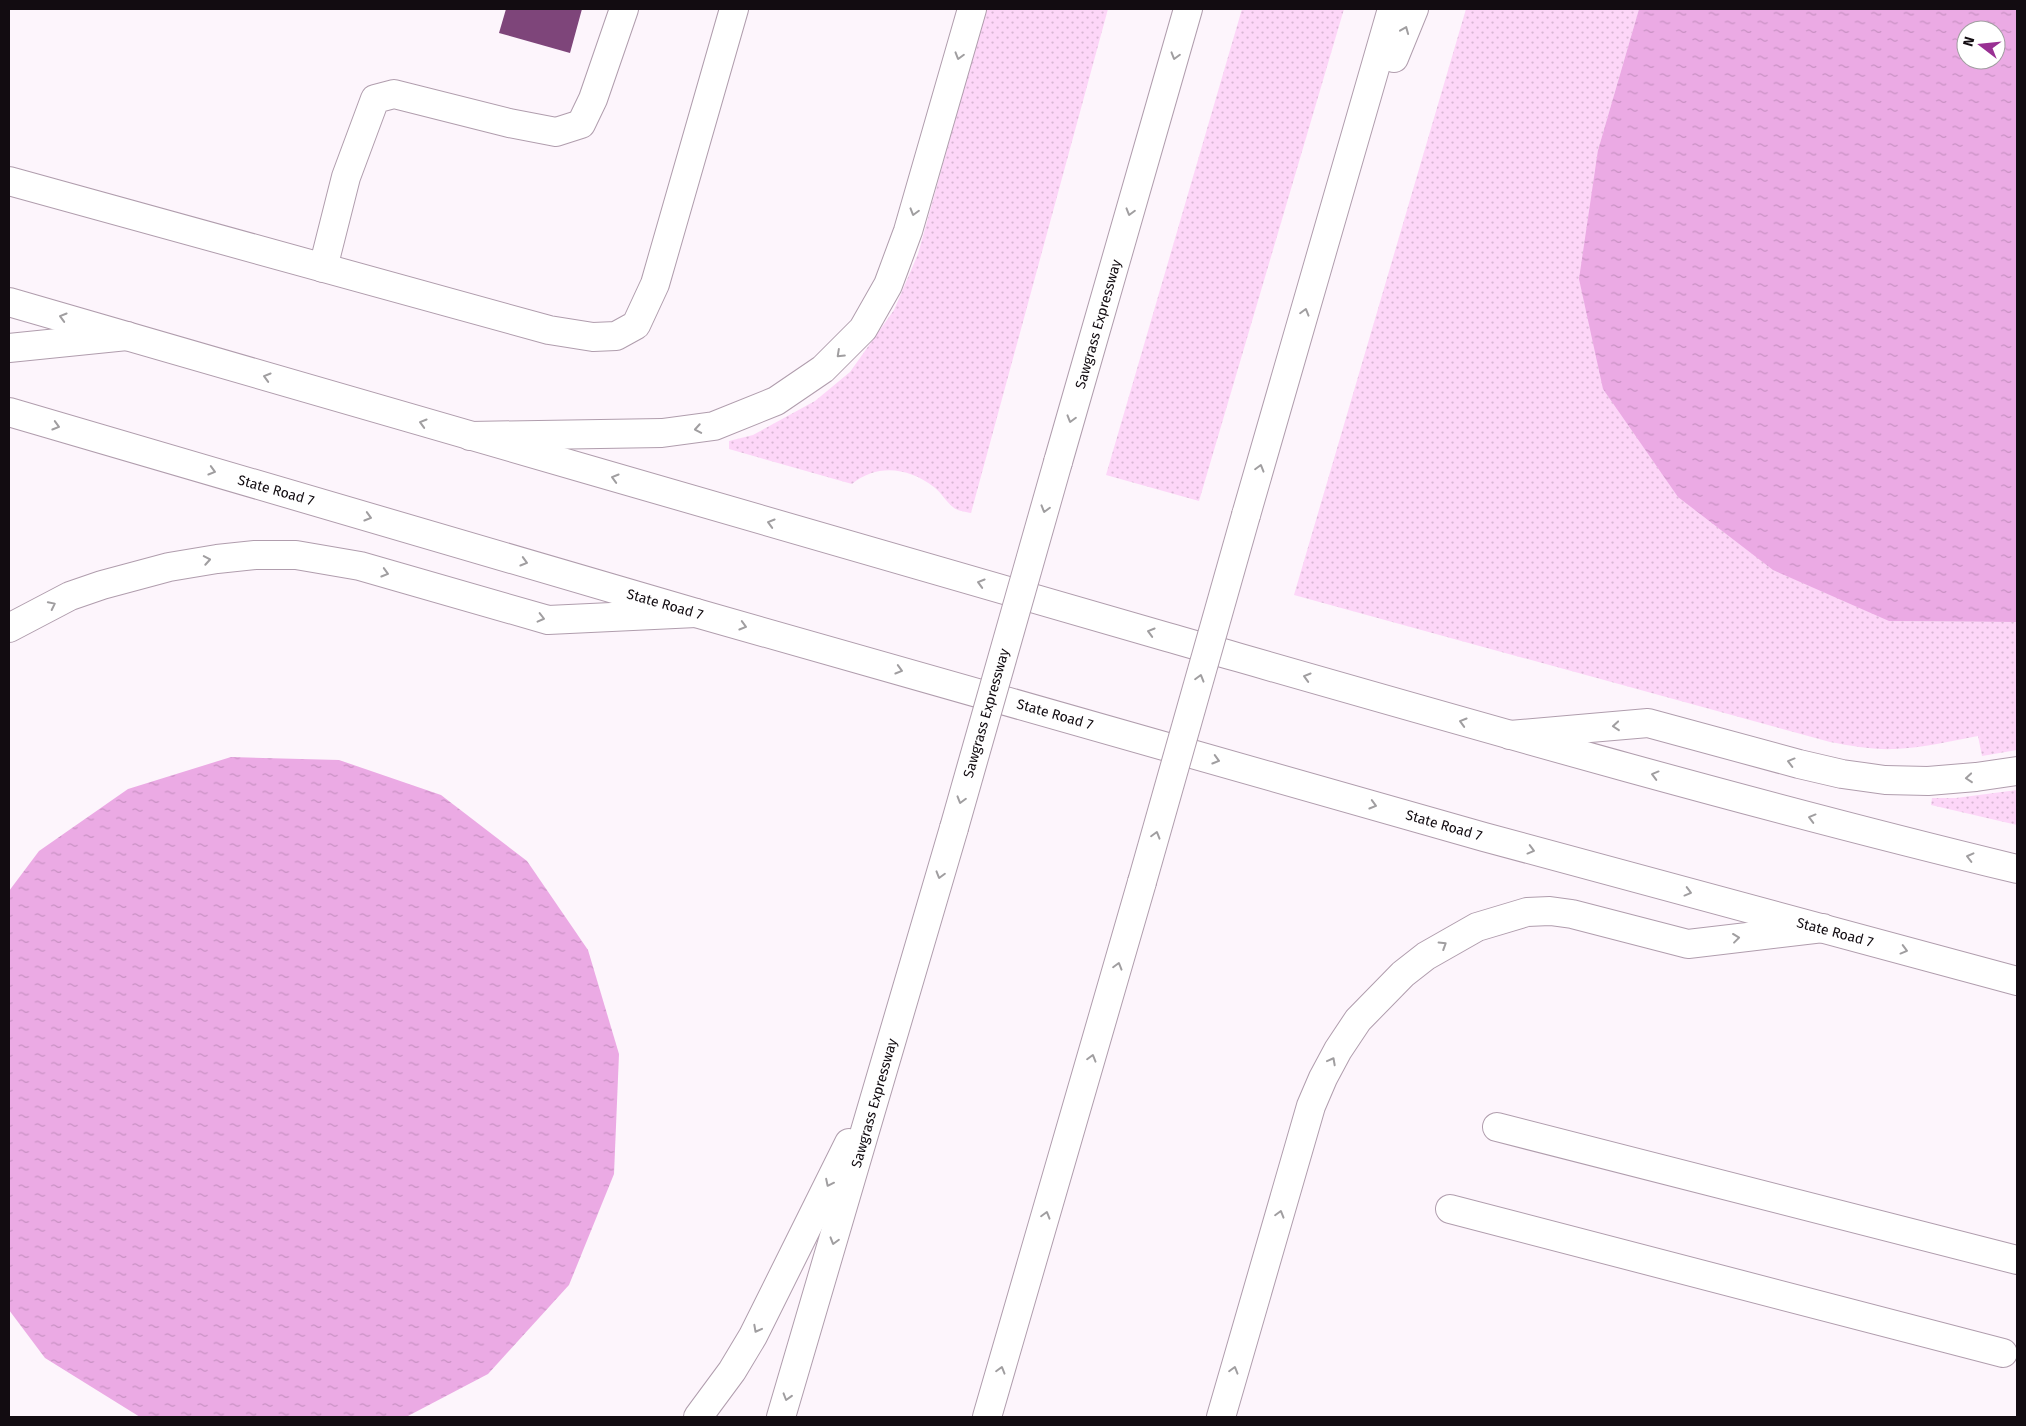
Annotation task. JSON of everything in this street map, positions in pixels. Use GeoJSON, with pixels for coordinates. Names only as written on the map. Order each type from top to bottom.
{"type":"FeatureCollection","features":[{"type":"Feature","properties":{"kind":"main road"},"geometry":{"type":"LineString","coordinates":[[323,268],[346,177],[374,99],[394,94],[509,123],[556,132],[580,124],[593,98],[624,9]]}},
{"type":"Feature","properties":{"kind":"main road"},"geometry":{"type":"LineString","coordinates":[[9,181],[549,330],[593,337],[616,336],[636,325],[655,284],[734,9]]}},
{"type":"Feature","properties":{"kind":"main road"},"geometry":{"type":"LineString","coordinates":[[470,436],[662,433],[714,426],[776,401],[823,369],[863,329],[888,285],[908,231],[972,9]]}},
{"type":"Feature","properties":{"kind":"main road","name":"Sawgrass Expressway"},"geometry":{"type":"LineString","coordinates":[[781,1417],[954,828],[1188,9]]}},
{"type":"Feature","properties":{"kind":"main road"},"geometry":{"type":"LineString","coordinates":[[987,1417],[1392,9]]}},
{"type":"Feature","properties":{"kind":"main road"},"geometry":{"type":"LineString","coordinates":[[1336,206],[1414,9]]}},
{"type":"Feature","properties":{"kind":"main road"},"geometry":{"type":"LineString","coordinates":[[9,302],[1510,735],[1872,834],[2017,869]]}},
{"type":"Feature","properties":{"kind":"main road"},"geometry":{"type":"LineString","coordinates":[[9,348],[127,336]]}},
{"type":"Feature","properties":{"kind":"main road","name":"State Road 7"},"geometry":{"type":"LineString","coordinates":[[9,412],[696,612],[1484,837],[2017,981]]}},
{"type":"Feature","properties":{"kind":"main road"},"geometry":{"type":"LineString","coordinates":[[9,628],[70,596],[102,585],[169,567],[255,555],[296,555],[360,566],[548,620],[696,612]]}},
{"type":"Feature","properties":{"kind":"main road"},"geometry":{"type":"LineString","coordinates":[[1510,735],[1648,723],[1799,764],[1842,774],[1884,780],[1947,779],[2017,771]]}},
{"type":"Feature","properties":{"kind":"main road"},"geometry":{"type":"LineString","coordinates":[[1221,1417],[1311,1106],[1322,1078],[1358,1020],[1403,974],[1426,956],[1477,927],[1527,912],[1550,911],[1572,914],[1688,944],[1823,928]]}},
{"type":"Feature","properties":{"kind":"main road"},"geometry":{"type":"LineString","coordinates":[[698,1417],[732,1370],[753,1336],[882,1077]]}},
{"type":"Feature","properties":{"kind":"main road"},"geometry":{"type":"LineString","coordinates":[[1497,1127],[2017,1260]]}},
{"type":"Feature","properties":{"kind":"main road"},"geometry":{"type":"LineString","coordinates":[[1450,1209],[2003,1353]]}},
{"type":"Feature","properties":{"kind":"shaded area"},"geometry":{"type":"Polygon","coordinates":[[[986,9],[1108,9],[971,513],[955,508],[934,487],[904,472],[893,470],[872,473],[852,484],[729,449],[729,441],[753,435],[815,401],[850,372],[894,310],[918,254],[986,9]]]}},
{"type":"Feature","properties":{"kind":"shaded area"},"geometry":{"type":"Polygon","coordinates":[[[1242,9],[1344,9],[1199,501],[1106,475],[1242,9]]]}},
{"type":"Feature","properties":{"kind":"shaded area"},"geometry":{"type":"Polygon","coordinates":[[[1466,9],[1639,9],[1598,150],[1889,621],[2017,622],[2017,750],[1982,756],[1978,736],[1926,746],[1895,749],[1871,748],[1830,742],[1294,595],[1466,9]]]}},
{"type":"Feature","properties":{"kind":"shaded area"},"geometry":{"type":"Polygon","coordinates":[[[2017,790],[2017,825],[1931,805],[1932,798],[1956,798],[2017,790]]]}},
{"type":"Feature","properties":{"kind":"water"},"geometry":{"type":"Polygon","coordinates":[[[1639,9],[2017,9],[2017,622],[1889,621],[1773,570],[1678,497],[1603,389],[1579,279],[1598,150],[1639,9]]]}},
{"type":"Feature","properties":{"kind":"water"},"geometry":{"type":"Polygon","coordinates":[[[231,757],[339,760],[441,795],[527,861],[588,950],[619,1054],[614,1174],[569,1285],[488,1374],[406,1417],[140,1417],[45,1358],[9,1310],[9,891],[39,851],[128,789],[231,757]]]}},
{"type":"Feature","properties":{"kind":"building"},"geometry":{"type":"Polygon","coordinates":[[[506,9],[582,9],[570,53],[499,33],[506,9]]]}}]}
